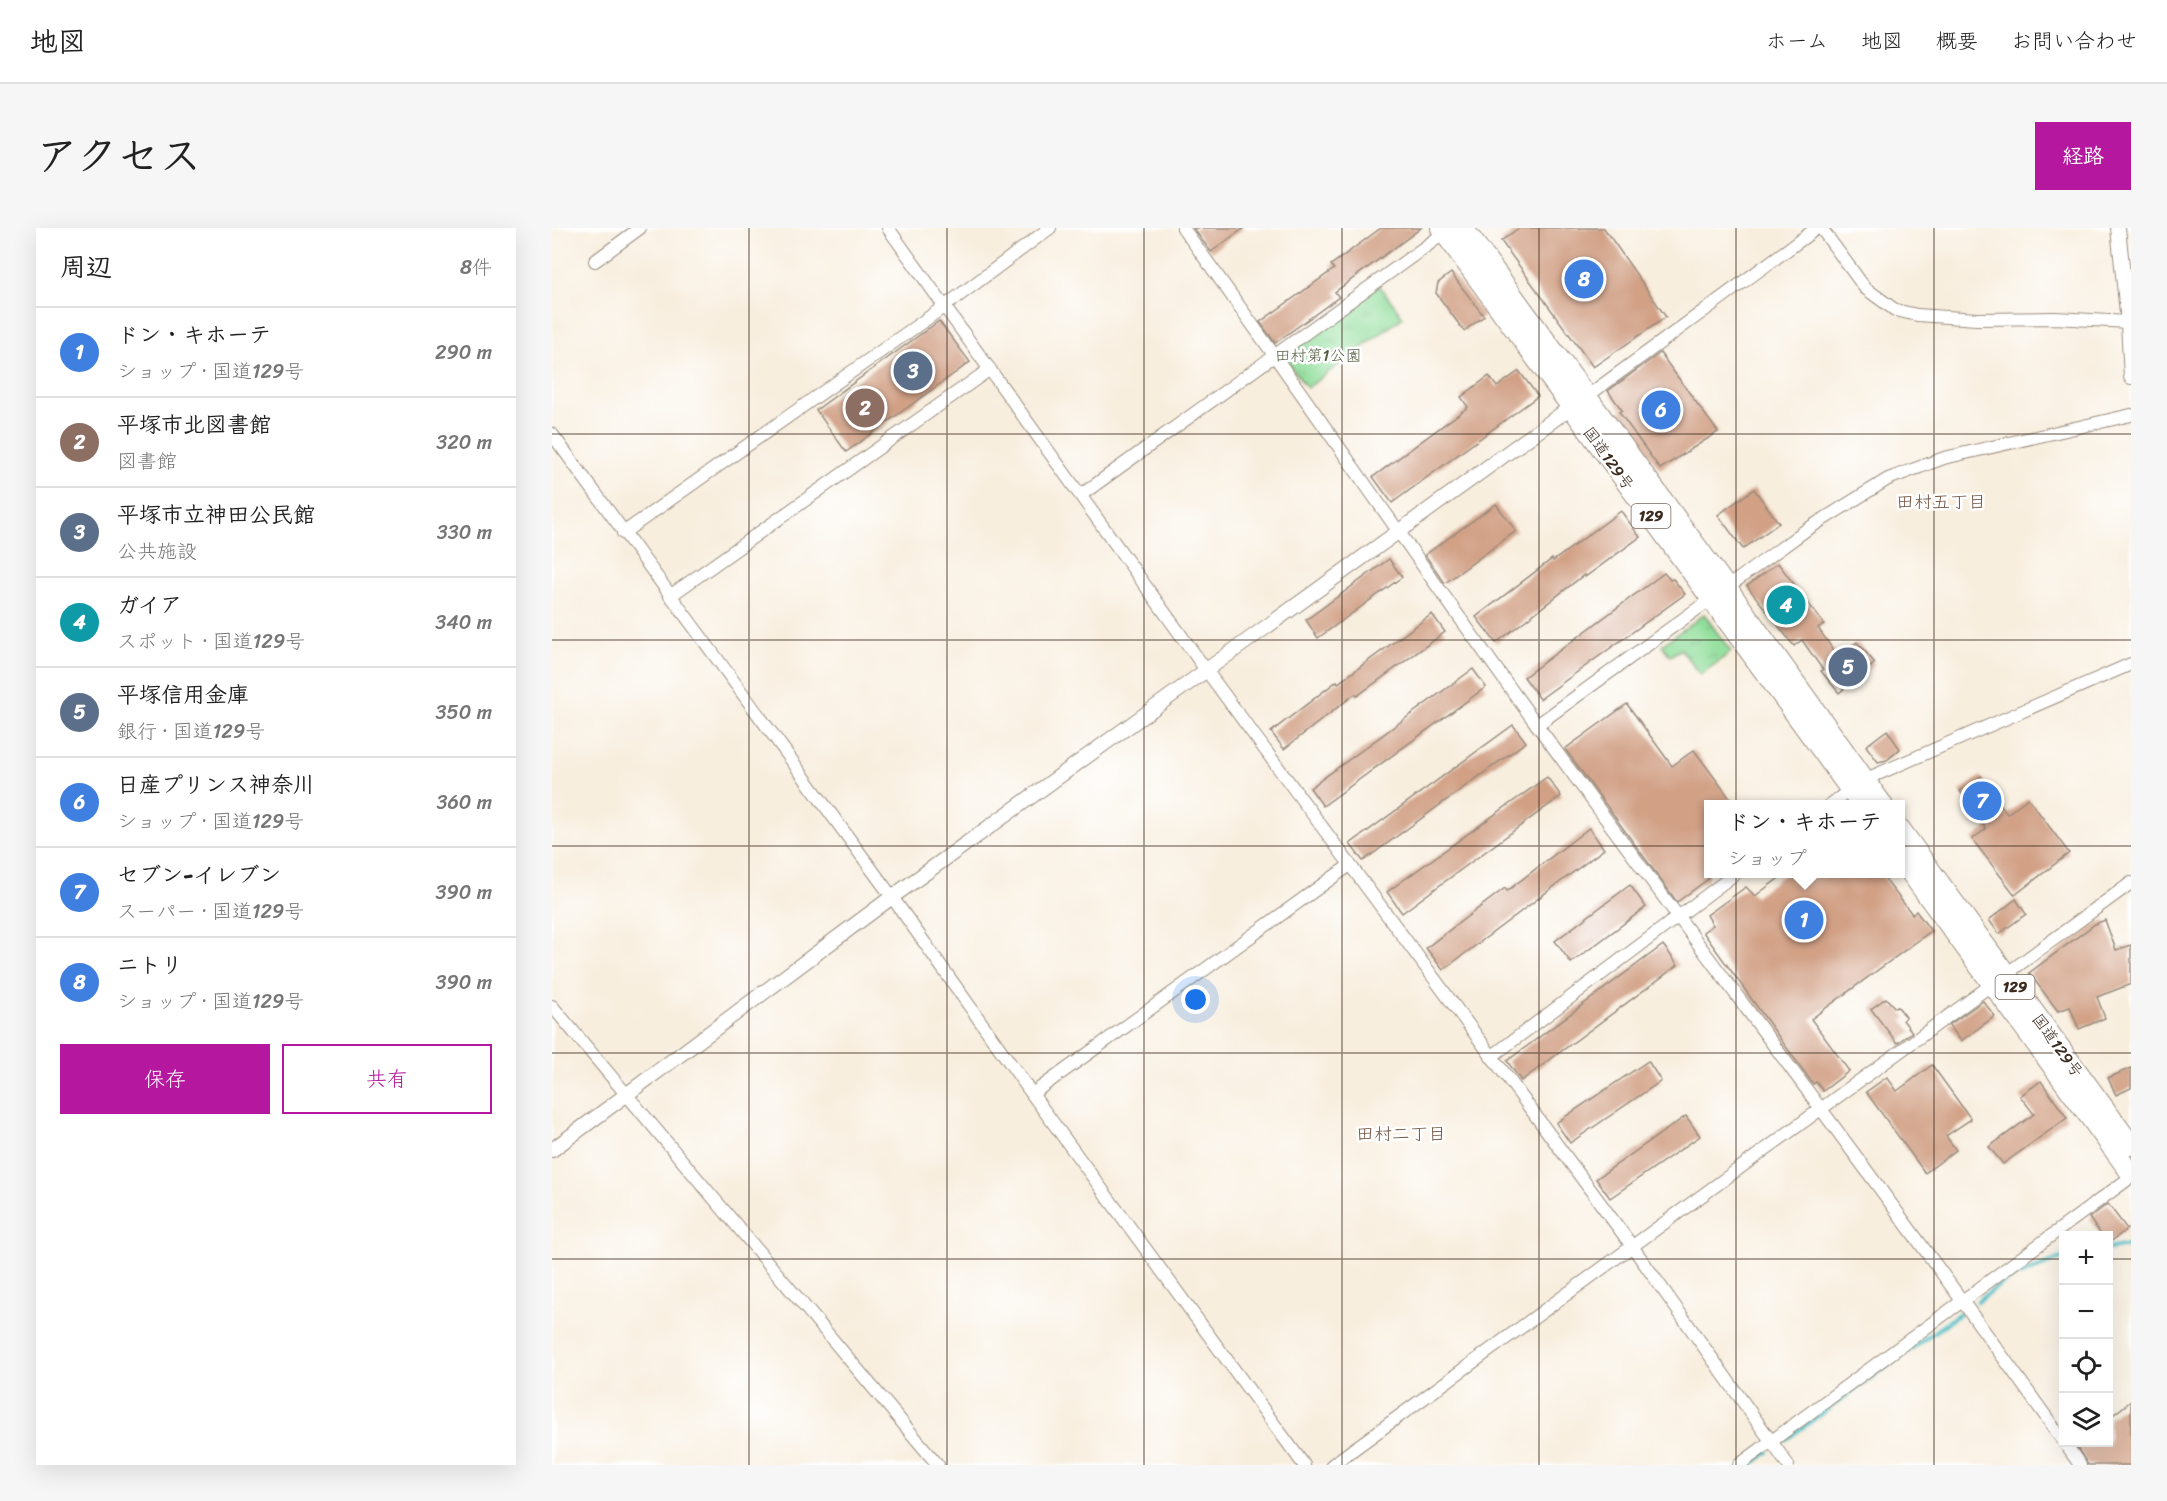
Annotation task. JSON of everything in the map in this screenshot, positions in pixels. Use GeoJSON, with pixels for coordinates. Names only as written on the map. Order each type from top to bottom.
{"type":"FeatureCollection","features":[{"type":"Feature","properties":{"kind":"highway","name":"国道129号"},"geometry":{"type":"LineString","coordinates":[[1450,229],[1719,593],[1858,792],[1874,800]]}},
{"type":"Feature","properties":{"kind":"highway","name":"国道129号"},"geometry":{"type":"LineString","coordinates":[[1905,838],[2131,1175]]}},
{"type":"Feature","properties":{"kind":"highway","name":"国道129号"},"geometry":{"type":"LineString","coordinates":[[1905,864],[2131,1145]]}},
{"type":"Feature","properties":{"kind":"street"},"geometry":{"type":"LineString","coordinates":[[595,261],[640,228]]}},
{"type":"Feature","properties":{"kind":"street"},"geometry":{"type":"LineString","coordinates":[[888,228],[1206,670],[1632,1246],[1788,1465]]}},
{"type":"Feature","properties":{"kind":"street"},"geometry":{"type":"LineString","coordinates":[[624,533],[945,306],[1050,228]]}},
{"type":"Feature","properties":{"kind":"street"},"geometry":{"type":"LineString","coordinates":[[1183,228],[1537,725],[1963,1299],[2059,1435]]}},
{"type":"Feature","properties":{"kind":"street"},"geometry":{"type":"LineString","coordinates":[[552,1149],[892,897],[1819,228],[1865,288],[1895,309],[1917,315],[1977,319],[2055,318],[2129,322]]}},
{"type":"Feature","properties":{"kind":"street"},"geometry":{"type":"LineString","coordinates":[[2118,228],[2129,322],[2131,376]]}},
{"type":"Feature","properties":{"kind":"street"},"geometry":{"type":"LineString","coordinates":[[1081,495],[1450,229]]}},
{"type":"Feature","properties":{"kind":"street"},"geometry":{"type":"LineString","coordinates":[[669,596],[990,369]]}},
{"type":"Feature","properties":{"kind":"street"},"geometry":{"type":"LineString","coordinates":[[1537,725],[1806,530],[1888,479],[1944,458],[2131,415]]}},
{"type":"Feature","properties":{"kind":"street"},"geometry":{"type":"LineString","coordinates":[[552,435],[892,897],[1032,1094],[1304,1465]]}},
{"type":"Feature","properties":{"kind":"street"},"geometry":{"type":"LineString","coordinates":[[1840,800],[2131,664]]}},
{"type":"Feature","properties":{"kind":"street"},"geometry":{"type":"LineString","coordinates":[[1032,1094],[1350,865]]}},
{"type":"Feature","properties":{"kind":"street"},"geometry":{"type":"LineString","coordinates":[[1491,1057],[1728,878]]}},
{"type":"Feature","properties":{"kind":"street"},"geometry":{"type":"LineString","coordinates":[[1332,1465],[2131,883]]}},
{"type":"Feature","properties":{"kind":"street"},"geometry":{"type":"LineString","coordinates":[[552,1006],[938,1465]]}},
{"type":"Feature","properties":{"kind":"street"},"geometry":{"type":"LineString","coordinates":[[1739,1465],[2131,1175]]}},
{"type":"Feature","properties":{"kind":"street"},"geometry":{"type":"LineString","coordinates":[[2067,1447],[2080,1465]]}},
{"type":"Feature","properties":{"kind":"green space","name":"田村第1公園"},"geometry":{"type":"Polygon","coordinates":[[[1379,285],[1403,317],[1307,388],[1285,359],[1286,355],[1379,285]]]}},
{"type":"Feature","properties":{"kind":"green space"},"geometry":{"type":"Polygon","coordinates":[[[1704,614],[1731,652],[1700,675],[1681,649],[1670,656],[1662,645],[1704,614]]]}},
{"type":"Feature","properties":{"kind":"building"},"geometry":{"type":"Polygon","coordinates":[[[1193,228],[1244,228],[1211,252],[1193,228]]]}},
{"type":"Feature","properties":{"kind":"building"},"geometry":{"type":"Polygon","coordinates":[[[1381,228],[1421,228],[1335,292],[1339,297],[1275,343],[1260,322],[1334,269],[1331,265],[1381,228]]]}},
{"type":"Feature","properties":{"kind":"building"},"geometry":{"type":"Polygon","coordinates":[[[1519,228],[1604,228],[1666,317],[1593,367],[1501,241],[1519,228]]]}},
{"type":"Feature","properties":{"kind":"building"},"geometry":{"type":"Polygon","coordinates":[[[1451,273],[1484,316],[1464,331],[1436,293],[1438,283],[1451,273]]]}},
{"type":"Feature","properties":{"kind":"building"},"geometry":{"type":"Polygon","coordinates":[[[939,321],[970,362],[846,452],[816,410],[939,321]]]}},
{"type":"Feature","properties":{"kind":"building"},"geometry":{"type":"Polygon","coordinates":[[[1660,353],[1718,432],[1660,469],[1619,412],[1622,410],[1608,391],[1660,353]]]}},
{"type":"Feature","properties":{"kind":"building"},"geometry":{"type":"Polygon","coordinates":[[[1519,371],[1538,396],[1392,503],[1373,477],[1468,407],[1461,397],[1489,376],[1497,387],[1519,371]]]}},
{"type":"Feature","properties":{"kind":"building"},"geometry":{"type":"Polygon","coordinates":[[[1754,489],[1779,523],[1743,549],[1718,515],[1754,489]]]}},
{"type":"Feature","properties":{"kind":"building"},"geometry":{"type":"Polygon","coordinates":[[[1496,504],[1516,531],[1445,583],[1425,555],[1496,504]]]}},
{"type":"Feature","properties":{"kind":"building"},"geometry":{"type":"Polygon","coordinates":[[[1621,511],[1640,537],[1585,577],[1584,575],[1496,643],[1476,617],[1552,559],[1553,561],[1621,511]]]}},
{"type":"Feature","properties":{"kind":"building"},"geometry":{"type":"Polygon","coordinates":[[[1389,559],[1402,577],[1318,638],[1306,620],[1389,559]]]}},
{"type":"Feature","properties":{"kind":"building"},"geometry":{"type":"Polygon","coordinates":[[[1778,563],[1824,624],[1818,628],[1838,657],[1857,642],[1875,663],[1839,693],[1821,671],[1823,670],[1802,640],[1794,646],[1747,586],[1778,563]]]}},
{"type":"Feature","properties":{"kind":"building"},"geometry":{"type":"Polygon","coordinates":[[[1664,573],[1670,580],[1673,579],[1685,594],[1540,699],[1524,677],[1664,573]]]}},
{"type":"Feature","properties":{"kind":"building"},"geometry":{"type":"Polygon","coordinates":[[[1432,614],[1445,632],[1357,696],[1355,694],[1284,749],[1271,732],[1337,681],[1338,683],[1432,614]]]}},
{"type":"Feature","properties":{"kind":"building"},"geometry":{"type":"Polygon","coordinates":[[[1473,669],[1486,687],[1323,806],[1310,788],[1473,669]]]}},
{"type":"Feature","properties":{"kind":"building"},"geometry":{"type":"Polygon","coordinates":[[[1627,704],[1672,766],[1694,750],[1731,800],[1704,800],[1704,878],[1708,879],[1677,902],[1565,749],[1627,704]]]}},
{"type":"Feature","properties":{"kind":"building"},"geometry":{"type":"Polygon","coordinates":[[[1513,725],[1526,742],[1363,861],[1350,844],[1513,725]]]}},
{"type":"Feature","properties":{"kind":"building"},"geometry":{"type":"Polygon","coordinates":[[[1887,730],[1900,749],[1887,760],[1878,762],[1866,746],[1887,730]]]}},
{"type":"Feature","properties":{"kind":"building"},"geometry":{"type":"Polygon","coordinates":[[[1981,776],[2007,814],[2028,798],[2069,853],[2015,895],[1972,839],[1986,829],[1960,791],[1981,776]]]}},
{"type":"Feature","properties":{"kind":"building"},"geometry":{"type":"Polygon","coordinates":[[[1547,777],[1561,796],[1402,913],[1387,892],[1547,777]]]}},
{"type":"Feature","properties":{"kind":"building"},"geometry":{"type":"Polygon","coordinates":[[[1589,828],[1604,849],[1443,970],[1426,948],[1505,888],[1507,891],[1589,828]]]}},
{"type":"Feature","properties":{"kind":"building"},"geometry":{"type":"Polygon","coordinates":[[[1779,878],[1884,878],[1912,914],[1916,911],[1931,931],[1811,1019],[1849,1071],[1823,1091],[1816,1082],[1813,1084],[1703,932],[1713,925],[1707,915],[1746,887],[1755,896],[1779,878]]]}},
{"type":"Feature","properties":{"kind":"building"},"geometry":{"type":"Polygon","coordinates":[[[1630,885],[1646,907],[1571,963],[1555,941],[1630,885]]]}},
{"type":"Feature","properties":{"kind":"building"},"geometry":{"type":"Polygon","coordinates":[[[2016,899],[2026,914],[1999,934],[1989,920],[2016,899]]]}},
{"type":"Feature","properties":{"kind":"building"},"geometry":{"type":"Polygon","coordinates":[[[2105,920],[2116,950],[2131,945],[2131,984],[2097,997],[2105,1018],[2079,1029],[2070,1007],[2058,1011],[2029,973],[2095,924],[2105,920]]]}},
{"type":"Feature","properties":{"kind":"building"},"geometry":{"type":"Polygon","coordinates":[[[1663,945],[1678,965],[1521,1081],[1507,1061],[1663,945]]]}},
{"type":"Feature","properties":{"kind":"building"},"geometry":{"type":"Polygon","coordinates":[[[1886,998],[1906,1017],[1903,1020],[1912,1032],[1897,1043],[1871,1009],[1886,998]]]}},
{"type":"Feature","properties":{"kind":"building"},"geometry":{"type":"Polygon","coordinates":[[[1983,1001],[1995,1016],[1961,1041],[1949,1025],[1983,1001]]]}},
{"type":"Feature","properties":{"kind":"building"},"geometry":{"type":"Polygon","coordinates":[[[1648,1061],[1661,1081],[1570,1143],[1556,1123],[1648,1061]]]}},
{"type":"Feature","properties":{"kind":"building"},"geometry":{"type":"Polygon","coordinates":[[[1932,1065],[1971,1119],[1946,1136],[1956,1150],[1925,1173],[1866,1092],[1887,1077],[1897,1091],[1932,1065]]]}},
{"type":"Feature","properties":{"kind":"building"},"geometry":{"type":"Polygon","coordinates":[[[2131,1068],[2131,1088],[2116,1095],[2108,1078],[2131,1068]]]}},
{"type":"Feature","properties":{"kind":"building"},"geometry":{"type":"Polygon","coordinates":[[[2041,1081],[2067,1118],[2003,1164],[1989,1147],[2034,1114],[2020,1096],[2041,1081]]]}},
{"type":"Feature","properties":{"kind":"building"},"geometry":{"type":"Polygon","coordinates":[[[1686,1116],[1700,1136],[1610,1198],[1596,1179],[1686,1116]]]}},
{"type":"Feature","properties":{"kind":"building"},"geometry":{"type":"Polygon","coordinates":[[[2108,1204],[2127,1229],[2113,1240],[2113,1231],[2098,1231],[2089,1218],[2108,1204]]]}},
{"type":"Feature","properties":{"kind":"building"},"geometry":{"type":"Polygon","coordinates":[[[2131,1401],[2131,1465],[2088,1465],[2077,1447],[2113,1447],[2113,1415],[2131,1401]]]}},
{"type":"Feature","properties":{"kind":"waterway"},"geometry":{"type":"LineString","coordinates":[[2113,1248],[2131,1245]]}},
{"type":"Feature","properties":{"kind":"waterway"},"geometry":{"type":"LineString","coordinates":[[1978,1301],[2006,1280],[2059,1259]]}},
{"type":"Feature","properties":{"kind":"waterway"},"geometry":{"type":"LineString","coordinates":[[1785,1440],[1963,1311]]}},
{"type":"Feature","properties":{"kind":"waterway"},"geometry":{"type":"LineString","coordinates":[[1750,1465],[1768,1452]]}},
{"type":"Feature","properties":{"kind":"place","name":"ニトリ"},"geometry":{"type":"Point","coordinates":[1584,279]}},
{"type":"Feature","properties":{"kind":"place","name":"平塚市立神田公民館"},"geometry":{"type":"Point","coordinates":[913,371]}},
{"type":"Feature","properties":{"kind":"place","name":"平塚市北図書館"},"geometry":{"type":"Point","coordinates":[865,408]}},
{"type":"Feature","properties":{"kind":"place","name":"日産プリンス神奈川"},"geometry":{"type":"Point","coordinates":[1661,410]}},
{"type":"Feature","properties":{"kind":"place","name":"ガイア"},"geometry":{"type":"Point","coordinates":[1786,605]}},
{"type":"Feature","properties":{"kind":"place","name":"平塚信用金庫"},"geometry":{"type":"Point","coordinates":[1848,667]}},
{"type":"Feature","properties":{"kind":"place","name":"セブン-イレブン"},"geometry":{"type":"Point","coordinates":[1982,801]}},
{"type":"Feature","properties":{"kind":"place","name":"ドン・キホーテ"},"geometry":{"type":"Point","coordinates":[1804,920]}},
{"type":"Feature","properties":{"kind":"district","name":"田村五丁目"},"geometry":{"type":"Point","coordinates":[1941,502]}},
{"type":"Feature","properties":{"kind":"district","name":"田村二丁目"},"geometry":{"type":"Point","coordinates":[1401,1134]}}]}
